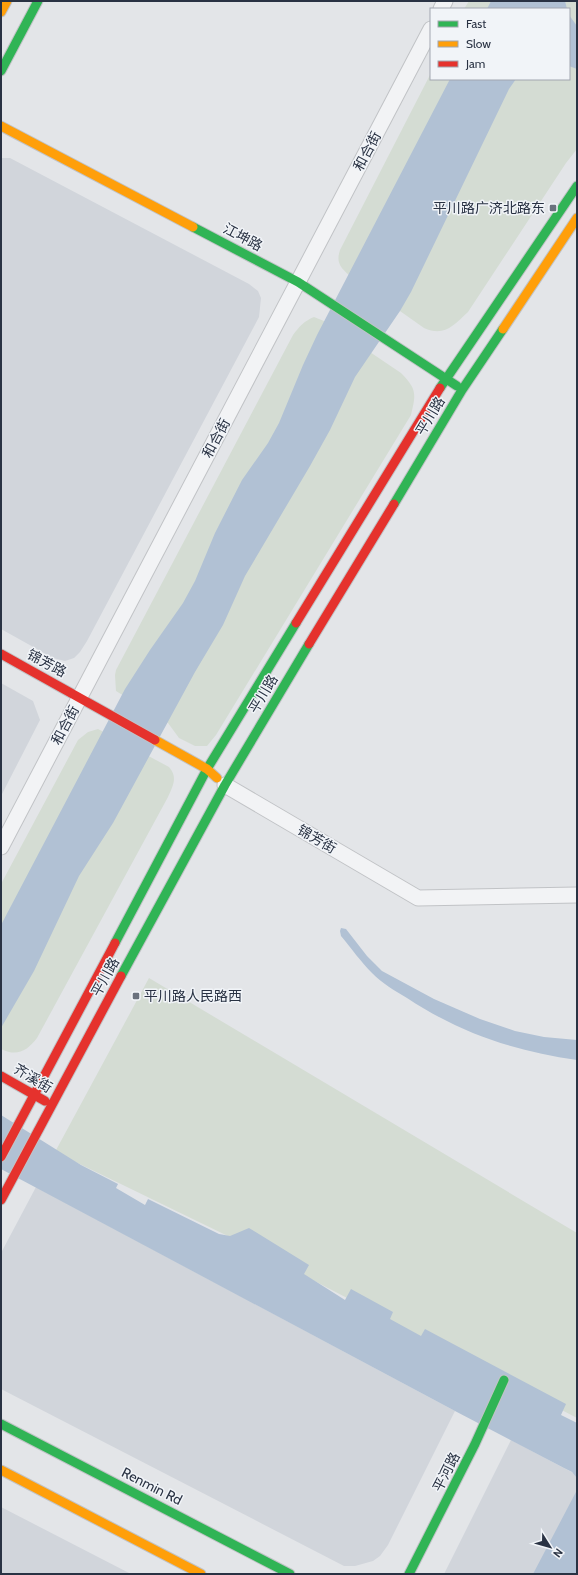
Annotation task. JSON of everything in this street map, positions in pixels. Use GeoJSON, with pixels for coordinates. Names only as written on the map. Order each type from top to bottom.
{"type":"FeatureCollection","features":[{"type":"Feature","properties":{"kind":"street"},"geometry":{"type":"LineString","coordinates":[[1,12],[7,1]]}},
{"type":"Feature","properties":{"kind":"street"},"geometry":{"type":"LineString","coordinates":[[1,71],[38,1]]}},
{"type":"Feature","properties":{"kind":"street","name":"和合街"},"geometry":{"type":"LineString","coordinates":[[1,847],[430,31]]}},
{"type":"Feature","properties":{"kind":"street","name":"江坤路"},"geometry":{"type":"LineString","coordinates":[[1,126],[298,282],[446,378],[462,390]]}},
{"type":"Feature","properties":{"kind":"street","name":"平川路"},"geometry":{"type":"LineString","coordinates":[[1,1157],[207,769],[446,378],[577,186]]}},
{"type":"Feature","properties":{"kind":"street","name":"平川路"},"geometry":{"type":"LineString","coordinates":[[1,1200],[39,1127],[225,785],[462,390],[577,218]]}},
{"type":"Feature","properties":{"kind":"street","name":"锦芳路"},"geometry":{"type":"LineString","coordinates":[[1,654],[80,696]]}},
{"type":"Feature","properties":{"kind":"street","name":"锦芳街"},"geometry":{"type":"LineString","coordinates":[[80,696],[207,769],[225,785],[418,898],[577,895]]}},
{"type":"Feature","properties":{"kind":"street","name":"齐溪街"},"geometry":{"type":"LineString","coordinates":[[1,1076],[51,1105]]}},
{"type":"Feature","properties":{"kind":"street","name":"平河路"},"geometry":{"type":"LineString","coordinates":[[409,1574],[475,1444],[504,1380]]}},
{"type":"Feature","properties":{"kind":"street","name":"Renmin Rd"},"geometry":{"type":"LineString","coordinates":[[1,1424],[290,1574]]}},
{"type":"Feature","properties":{"kind":"street"},"geometry":{"type":"LineString","coordinates":[[1,1470],[201,1574]]}},
{"type":"Feature","properties":{"kind":"shaded area"},"geometry":{"type":"Polygon","coordinates":[[[469,1],[577,1],[577,149],[566,163],[468,312],[453,326],[443,331],[437,331],[424,328],[349,275],[341,267],[338,258],[340,250],[430,75],[430,80],[570,80],[570,8],[465,8],[469,1]]]}},
{"type":"Feature","properties":{"kind":"shaded area"},"geometry":{"type":"Polygon","coordinates":[[[1,158],[10,158],[249,284],[258,291],[261,298],[259,317],[87,641],[74,658],[65,661],[53,658],[1,629],[1,158]]]}},
{"type":"Feature","properties":{"kind":"shaded area"},"geometry":{"type":"Polygon","coordinates":[[[314,317],[324,321],[401,373],[410,383],[414,392],[414,402],[411,415],[216,735],[207,746],[195,746],[179,738],[168,723],[116,691],[116,670],[293,335],[302,324],[314,317]]]}},
{"type":"Feature","properties":{"kind":"shaded area"},"geometry":{"type":"Polygon","coordinates":[[[1,683],[33,701],[40,720],[1,796],[1,683]]]}},
{"type":"Feature","properties":{"kind":"shaded area"},"geometry":{"type":"Polygon","coordinates":[[[98,729],[169,767],[173,774],[174,782],[168,797],[37,1038],[21,1051],[7,1051],[1,1049],[1,884],[78,740],[88,732],[98,729]]]}},
{"type":"Feature","properties":{"kind":"shaded area"},"geometry":{"type":"Polygon","coordinates":[[[149,978],[577,1233],[577,1418],[236,1240],[55,1152],[149,978]]]}},
{"type":"Feature","properties":{"kind":"shaded area"},"geometry":{"type":"Polygon","coordinates":[[[36,1187],[455,1411],[388,1545],[380,1556],[373,1561],[355,1566],[344,1566],[1,1389],[1,1253],[36,1187]]]}},
{"type":"Feature","properties":{"kind":"shaded area"},"geometry":{"type":"Polygon","coordinates":[[[511,1440],[577,1475],[577,1574],[444,1574],[511,1440]]]}},
{"type":"Feature","properties":{"kind":"shaded area"},"geometry":{"type":"Polygon","coordinates":[[[1,1507],[131,1574],[1,1574],[1,1507]]]}},
{"type":"Feature","properties":{"kind":"water"},"geometry":{"type":"Polygon","coordinates":[[[491,1],[565,1],[567,8],[488,8],[491,1]]]}},
{"type":"Feature","properties":{"kind":"water"},"geometry":{"type":"Polygon","coordinates":[[[570,16],[577,26],[577,69],[570,66],[570,16]]]}},
{"type":"Feature","properties":{"kind":"water"},"geometry":{"type":"Polygon","coordinates":[[[449,80],[515,80],[509,89],[411,292],[400,311],[355,377],[330,430],[245,576],[223,625],[195,672],[113,823],[79,876],[34,971],[1,1028],[1,925],[125,689],[183,603],[195,581],[215,533],[242,480],[268,443],[279,423],[317,335],[449,80]]]}},
{"type":"Feature","properties":{"kind":"water"},"geometry":{"type":"Polygon","coordinates":[[[341,928],[346,929],[367,956],[382,971],[434,999],[480,1019],[515,1031],[544,1037],[577,1040],[577,1060],[531,1051],[488,1039],[467,1031],[427,1010],[389,987],[372,973],[341,936],[341,928]]]}},
{"type":"Feature","properties":{"kind":"water"},"geometry":{"type":"Polygon","coordinates":[[[1,1115],[81,1165],[118,1184],[116,1188],[145,1205],[148,1199],[219,1234],[230,1236],[249,1228],[309,1265],[304,1274],[345,1300],[351,1289],[393,1312],[390,1319],[421,1336],[425,1329],[566,1404],[561,1415],[577,1423],[577,1478],[572,1472],[1,1169],[1,1115]]]}},
{"type":"Feature","properties":{"kind":"water"},"geometry":{"type":"Polygon","coordinates":[[[577,1490],[577,1574],[533,1574],[577,1490]]]}},
{"type":"Feature","properties":{"kind":"traffic: fast"},"geometry":{"type":"LineString","coordinates":[[1,71],[38,1]]}},
{"type":"Feature","properties":{"kind":"traffic: fast"},"geometry":{"type":"LineString","coordinates":[[440,388],[577,186]]}},
{"type":"Feature","properties":{"kind":"traffic: fast"},"geometry":{"type":"LineString","coordinates":[[193,227],[298,282],[457,386]]}},
{"type":"Feature","properties":{"kind":"traffic: fast"},"geometry":{"type":"LineString","coordinates":[[394,504],[462,390],[503,329]]}},
{"type":"Feature","properties":{"kind":"traffic: fast"},"geometry":{"type":"LineString","coordinates":[[115,943],[207,769],[296,623]]}},
{"type":"Feature","properties":{"kind":"traffic: fast"},"geometry":{"type":"LineString","coordinates":[[121,976],[225,785],[309,644]]}},
{"type":"Feature","properties":{"kind":"traffic: fast"},"geometry":{"type":"LineString","coordinates":[[409,1574],[475,1444],[504,1380]]}},
{"type":"Feature","properties":{"kind":"traffic: fast"},"geometry":{"type":"LineString","coordinates":[[1,1424],[290,1574]]}},
{"type":"Feature","properties":{"kind":"traffic: slow"},"geometry":{"type":"LineString","coordinates":[[1,12],[7,1]]}},
{"type":"Feature","properties":{"kind":"traffic: slow"},"geometry":{"type":"LineString","coordinates":[[1,126],[193,227]]}},
{"type":"Feature","properties":{"kind":"traffic: slow"},"geometry":{"type":"LineString","coordinates":[[503,329],[577,218]]}},
{"type":"Feature","properties":{"kind":"traffic: slow"},"geometry":{"type":"LineString","coordinates":[[155,740],[207,769],[217,778]]}},
{"type":"Feature","properties":{"kind":"traffic: slow"},"geometry":{"type":"LineString","coordinates":[[1,1470],[201,1574]]}},
{"type":"Feature","properties":{"kind":"traffic: jam"},"geometry":{"type":"LineString","coordinates":[[296,623],[440,388]]}},
{"type":"Feature","properties":{"kind":"traffic: jam"},"geometry":{"type":"LineString","coordinates":[[309,644],[394,504]]}},
{"type":"Feature","properties":{"kind":"traffic: jam"},"geometry":{"type":"LineString","coordinates":[[1,654],[155,740]]}},
{"type":"Feature","properties":{"kind":"traffic: jam"},"geometry":{"type":"LineString","coordinates":[[1,1157],[115,943]]}},
{"type":"Feature","properties":{"kind":"traffic: jam"},"geometry":{"type":"LineString","coordinates":[[1,1200],[121,976]]}},
{"type":"Feature","properties":{"kind":"traffic: jam"},"geometry":{"type":"LineString","coordinates":[[1,1076],[45,1101]]}},
{"type":"Feature","properties":{"kind":"place","name":"平川路广济北路东"},"geometry":{"type":"Point","coordinates":[553,208]}},
{"type":"Feature","properties":{"kind":"place","name":"平川路人民路西"},"geometry":{"type":"Point","coordinates":[136,996]}}]}
